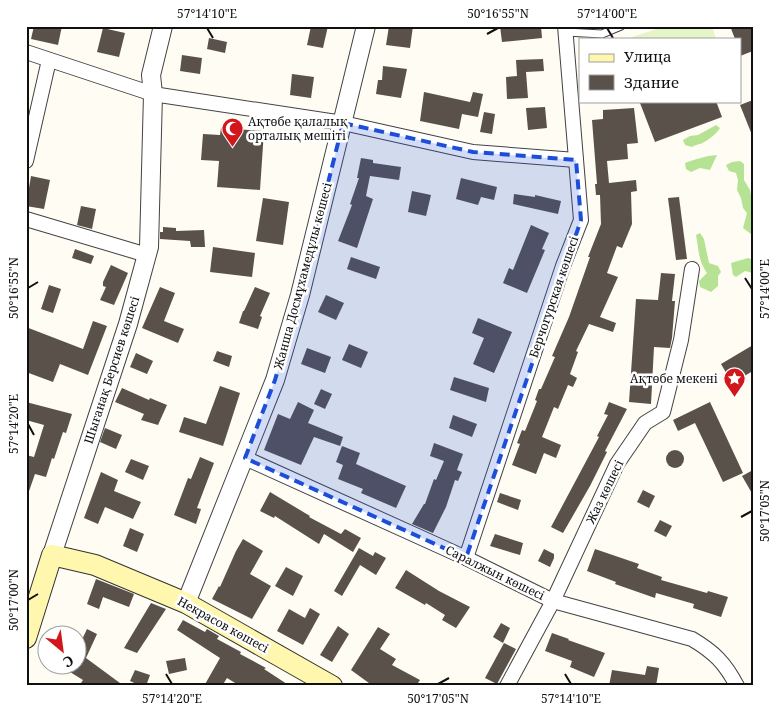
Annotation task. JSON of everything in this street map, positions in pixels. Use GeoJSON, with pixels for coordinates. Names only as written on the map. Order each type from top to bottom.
{"type":"FeatureCollection","features":[{"type":"Feature","properties":{"kind":"main road","name":"Некрасов көшесі"},"geometry":{"type":"LineString","coordinates":[[52,556],[95,565],[186,603],[332,686]]}},
{"type":"Feature","properties":{"kind":"main road","name":"Шығанақ Берсиев көшесі"},"geometry":{"type":"LineString","coordinates":[[26,638],[52,556]]}},
{"type":"Feature","properties":{"kind":"street","name":"Шығанақ Берсиев көшесі"},"geometry":{"type":"LineString","coordinates":[[52,556],[128,324],[147,255],[150,228],[151,75],[163,26]]}},
{"type":"Feature","properties":{"kind":"street","name":"Жанша Досмұхамедұлы көшесі"},"geometry":{"type":"LineString","coordinates":[[186,603],[275,380],[300,295],[366,26]]}},
{"type":"Feature","properties":{"kind":"street","name":"Берчогурская көшесі"},"geometry":{"type":"LineString","coordinates":[[466,558],[563,266],[581,220],[566,29]]}},
{"type":"Feature","properties":{"kind":"street"},"geometry":{"type":"LineString","coordinates":[[26,52],[152,94],[343,123],[473,152],[576,160]]}},
{"type":"Feature","properties":{"kind":"street"},"geometry":{"type":"LineString","coordinates":[[26,161],[49,60]]}},
{"type":"Feature","properties":{"kind":"street"},"geometry":{"type":"LineString","coordinates":[[26,219],[147,255]]}},
{"type":"Feature","properties":{"kind":"street","name":"Жаз көшесі"},"geometry":{"type":"LineString","coordinates":[[507,686],[553,601],[617,464],[645,423],[663,412],[681,340],[692,269]]}},
{"type":"Feature","properties":{"kind":"street","name":"Саралжын көшесі"},"geometry":{"type":"LineString","coordinates":[[245,458],[466,558],[553,601],[692,638],[711,650],[728,669],[737,686]]}},
{"type":"Feature","properties":{"kind":"lane"},"geometry":{"type":"LineString","coordinates":[[566,29],[602,34],[621,26]]}},
{"type":"Feature","properties":{"kind":"highlighted area"},"geometry":{"type":"Polygon","coordinates":[[[343,123],[473,152],[576,160],[581,220],[466,558],[245,458],[275,380],[300,295],[343,123]]]}},
{"type":"Feature","properties":{"kind":"green space"},"geometry":{"type":"Polygon","coordinates":[[[666,26],[712,26],[716,38],[632,38],[666,26]]]}},
{"type":"Feature","properties":{"kind":"green space"},"geometry":{"type":"Polygon","coordinates":[[[716,125],[720,128],[708,140],[692,147],[685,145],[683,140],[690,136],[698,135],[716,125]]]}},
{"type":"Feature","properties":{"kind":"green space"},"geometry":{"type":"Polygon","coordinates":[[[717,155],[710,170],[700,168],[691,172],[686,169],[685,163],[717,155]]]}},
{"type":"Feature","properties":{"kind":"green space"},"geometry":{"type":"Polygon","coordinates":[[[740,161],[744,164],[744,180],[750,190],[753,207],[753,254],[751,234],[743,228],[747,213],[743,208],[737,190],[738,180],[736,173],[729,171],[726,165],[740,161]]]}},
{"type":"Feature","properties":{"kind":"green space"},"geometry":{"type":"Polygon","coordinates":[[[700,233],[704,239],[709,263],[718,266],[721,272],[718,276],[718,286],[711,292],[700,287],[699,281],[707,273],[698,251],[696,235],[700,233]]]}},
{"type":"Feature","properties":{"kind":"green space"},"geometry":{"type":"Polygon","coordinates":[[[748,258],[753,260],[753,273],[745,271],[736,277],[733,275],[731,263],[748,258]]]}},
{"type":"Feature","properties":{"kind":"building"},"geometry":{"type":"Polygon","coordinates":[[[34,26],[62,26],[58,45],[31,39],[34,26]]]}},
{"type":"Feature","properties":{"kind":"building"},"geometry":{"type":"Polygon","coordinates":[[[311,26],[328,26],[323,48],[307,45],[311,26]]]}},
{"type":"Feature","properties":{"kind":"building"},"geometry":{"type":"Polygon","coordinates":[[[389,26],[413,26],[410,48],[386,45],[389,26]]]}},
{"type":"Feature","properties":{"kind":"building"},"geometry":{"type":"Polygon","coordinates":[[[500,26],[541,26],[542,38],[502,42],[500,26]]]}},
{"type":"Feature","properties":{"kind":"building"},"geometry":{"type":"Polygon","coordinates":[[[730,26],[750,26],[753,33],[753,51],[742,55],[742,38],[735,38],[730,26]]]}},
{"type":"Feature","properties":{"kind":"building"},"geometry":{"type":"Polygon","coordinates":[[[103,28],[125,33],[119,57],[97,52],[103,28]]]}},
{"type":"Feature","properties":{"kind":"building"},"geometry":{"type":"Polygon","coordinates":[[[209,38],[227,42],[225,53],[207,49],[209,38]]]}},
{"type":"Feature","properties":{"kind":"building"},"geometry":{"type":"Polygon","coordinates":[[[182,55],[202,58],[200,74],[180,71],[182,55]]]}},
{"type":"Feature","properties":{"kind":"building"},"geometry":{"type":"Polygon","coordinates":[[[543,59],[544,71],[526,72],[528,98],[507,99],[506,77],[517,76],[516,60],[543,59]]]}},
{"type":"Feature","properties":{"kind":"building"},"geometry":{"type":"Polygon","coordinates":[[[383,66],[407,69],[401,98],[376,94],[378,80],[382,80],[383,66]]]}},
{"type":"Feature","properties":{"kind":"building"},"geometry":{"type":"Polygon","coordinates":[[[292,74],[314,77],[311,98],[290,95],[292,74]]]}},
{"type":"Feature","properties":{"kind":"building"},"geometry":{"type":"Polygon","coordinates":[[[424,92],[470,102],[473,92],[483,94],[478,117],[462,114],[459,129],[420,121],[424,92]]]}},
{"type":"Feature","properties":{"kind":"building"},"geometry":{"type":"Polygon","coordinates":[[[753,100],[753,135],[752,135],[740,105],[753,100]]]}},
{"type":"Feature","properties":{"kind":"building"},"geometry":{"type":"Polygon","coordinates":[[[716,102],[722,117],[655,142],[640,103],[716,102]]]}},
{"type":"Feature","properties":{"kind":"building"},"geometry":{"type":"Polygon","coordinates":[[[545,107],[547,128],[528,130],[526,108],[545,107]]]}},
{"type":"Feature","properties":{"kind":"building"},"geometry":{"type":"Polygon","coordinates":[[[634,108],[638,143],[627,144],[628,159],[607,161],[609,183],[636,180],[637,191],[631,192],[632,224],[622,248],[617,246],[607,273],[618,277],[600,317],[616,323],[613,332],[589,324],[576,351],[578,352],[570,374],[577,378],[573,387],[568,385],[558,409],[554,407],[542,437],[561,445],[556,458],[544,453],[536,474],[512,465],[520,444],[517,443],[522,430],[525,431],[537,401],[535,400],[539,389],[541,389],[555,357],[552,356],[569,317],[590,257],[588,257],[601,224],[600,195],[596,195],[595,184],[597,184],[592,120],[603,119],[603,110],[634,108]]]}},
{"type":"Feature","properties":{"kind":"building"},"geometry":{"type":"Polygon","coordinates":[[[484,112],[495,114],[492,134],[480,132],[484,112]]]}},
{"type":"Feature","properties":{"kind":"building","name":"Ақтөбе қалалық орталық мешіті"},"geometry":{"type":"Polygon","coordinates":[[[221,128],[264,131],[260,190],[217,187],[219,161],[201,160],[203,134],[220,135],[221,128]]]}},
{"type":"Feature","properties":{"kind":"building"},"geometry":{"type":"Polygon","coordinates":[[[361,158],[373,160],[373,163],[401,167],[399,180],[370,176],[366,196],[373,199],[357,248],[338,241],[352,205],[350,204],[359,178],[357,178],[361,158]]]}},
{"type":"Feature","properties":{"kind":"building"},"geometry":{"type":"Polygon","coordinates":[[[31,176],[50,180],[44,209],[26,206],[31,176]]]}},
{"type":"Feature","properties":{"kind":"building"},"geometry":{"type":"Polygon","coordinates":[[[461,178],[497,187],[494,200],[481,197],[478,205],[456,199],[461,178]]]}},
{"type":"Feature","properties":{"kind":"building"},"geometry":{"type":"Polygon","coordinates":[[[412,191],[431,195],[426,216],[408,212],[412,191]]]}},
{"type":"Feature","properties":{"kind":"building"},"geometry":{"type":"Polygon","coordinates":[[[514,194],[535,197],[535,195],[561,201],[558,214],[513,204],[514,194]]]}},
{"type":"Feature","properties":{"kind":"building"},"geometry":{"type":"Polygon","coordinates":[[[679,197],[687,259],[676,260],[668,198],[679,197]]]}},
{"type":"Feature","properties":{"kind":"building"},"geometry":{"type":"Polygon","coordinates":[[[263,198],[289,202],[283,245],[256,241],[263,198]]]}},
{"type":"Feature","properties":{"kind":"building"},"geometry":{"type":"Polygon","coordinates":[[[81,206],[96,209],[92,229],[77,225],[81,206]]]}},
{"type":"Feature","properties":{"kind":"building"},"geometry":{"type":"Polygon","coordinates":[[[531,225],[549,233],[542,249],[545,250],[527,293],[503,283],[509,268],[513,270],[531,225]]]}},
{"type":"Feature","properties":{"kind":"building"},"geometry":{"type":"Polygon","coordinates":[[[163,227],[176,228],[176,231],[204,230],[205,247],[191,247],[190,241],[160,239],[160,232],[163,232],[163,227]]]}},
{"type":"Feature","properties":{"kind":"building"},"geometry":{"type":"Polygon","coordinates":[[[213,247],[255,253],[252,277],[210,272],[213,247]]]}},
{"type":"Feature","properties":{"kind":"building"},"geometry":{"type":"Polygon","coordinates":[[[75,249],[94,256],[91,264],[72,258],[75,249]]]}},
{"type":"Feature","properties":{"kind":"building"},"geometry":{"type":"Polygon","coordinates":[[[351,257],[380,267],[376,279],[347,269],[351,257]]]}},
{"type":"Feature","properties":{"kind":"building"},"geometry":{"type":"Polygon","coordinates":[[[111,265],[128,273],[114,305],[100,300],[106,287],[103,286],[103,282],[111,265]]]}},
{"type":"Feature","properties":{"kind":"building"},"geometry":{"type":"Polygon","coordinates":[[[661,273],[675,274],[672,301],[675,301],[670,348],[654,347],[651,404],[629,402],[636,299],[658,300],[661,273]]]}},
{"type":"Feature","properties":{"kind":"building"},"geometry":{"type":"Polygon","coordinates":[[[49,285],[61,289],[53,313],[41,309],[49,285]]]}},
{"type":"Feature","properties":{"kind":"building"},"geometry":{"type":"Polygon","coordinates":[[[160,287],[175,293],[164,321],[184,329],[178,343],[142,328],[160,287]]]}},
{"type":"Feature","properties":{"kind":"building"},"geometry":{"type":"Polygon","coordinates":[[[255,287],[270,293],[260,316],[262,317],[258,329],[239,323],[255,287]]]}},
{"type":"Feature","properties":{"kind":"building"},"geometry":{"type":"Polygon","coordinates":[[[326,295],[344,303],[336,320],[318,312],[326,295]]]}},
{"type":"Feature","properties":{"kind":"building"},"geometry":{"type":"Polygon","coordinates":[[[478,318],[512,332],[494,373],[473,364],[484,338],[472,333],[478,318]]]}},
{"type":"Feature","properties":{"kind":"building"},"geometry":{"type":"Polygon","coordinates":[[[93,321],[107,326],[88,375],[60,364],[53,382],[26,372],[26,327],[83,349],[93,321]]]}},
{"type":"Feature","properties":{"kind":"building"},"geometry":{"type":"Polygon","coordinates":[[[349,344],[368,352],[361,368],[342,360],[349,344]]]}},
{"type":"Feature","properties":{"kind":"building"},"geometry":{"type":"Polygon","coordinates":[[[753,345],[753,371],[732,383],[721,364],[753,345]]]}},
{"type":"Feature","properties":{"kind":"building"},"geometry":{"type":"Polygon","coordinates":[[[307,348],[331,357],[325,373],[301,364],[307,348]]]}},
{"type":"Feature","properties":{"kind":"building"},"geometry":{"type":"Polygon","coordinates":[[[217,351],[232,356],[229,367],[213,361],[217,351]]]}},
{"type":"Feature","properties":{"kind":"building"},"geometry":{"type":"Polygon","coordinates":[[[136,353],[153,361],[147,374],[130,367],[136,353]]]}},
{"type":"Feature","properties":{"kind":"building"},"geometry":{"type":"Polygon","coordinates":[[[454,377],[489,388],[486,402],[450,390],[454,377]]]}},
{"type":"Feature","properties":{"kind":"building"},"geometry":{"type":"Polygon","coordinates":[[[220,386],[240,393],[223,446],[179,432],[184,417],[206,424],[220,386]]]}},
{"type":"Feature","properties":{"kind":"building"},"geometry":{"type":"Polygon","coordinates":[[[122,388],[149,400],[150,398],[167,405],[158,425],[141,420],[144,414],[115,402],[122,388]]]}},
{"type":"Feature","properties":{"kind":"building"},"geometry":{"type":"Polygon","coordinates":[[[321,389],[332,394],[325,409],[314,404],[321,389]]]}},
{"type":"Feature","properties":{"kind":"building"},"geometry":{"type":"Polygon","coordinates":[[[26,402],[72,414],[66,433],[63,432],[54,459],[52,458],[46,477],[35,474],[28,494],[26,494],[26,455],[34,457],[44,425],[26,420],[26,402]]]}},
{"type":"Feature","properties":{"kind":"building"},"geometry":{"type":"Polygon","coordinates":[[[298,402],[314,410],[308,423],[343,437],[340,446],[314,437],[301,465],[264,450],[278,414],[290,419],[298,402]]]}},
{"type":"Feature","properties":{"kind":"building"},"geometry":{"type":"Polygon","coordinates":[[[609,402],[627,409],[605,451],[607,452],[590,486],[563,533],[551,527],[599,437],[597,436],[608,415],[604,414],[609,402]]]}},
{"type":"Feature","properties":{"kind":"building"},"geometry":{"type":"Polygon","coordinates":[[[710,402],[743,473],[723,482],[695,423],[678,431],[673,420],[710,402]]]}},
{"type":"Feature","properties":{"kind":"building"},"geometry":{"type":"Polygon","coordinates":[[[453,415],[477,424],[472,437],[449,428],[453,415]]]}},
{"type":"Feature","properties":{"kind":"building"},"geometry":{"type":"Polygon","coordinates":[[[105,428],[122,435],[116,449],[100,442],[105,428]]]}},
{"type":"Feature","properties":{"kind":"building"},"geometry":{"type":"Polygon","coordinates":[[[434,443],[463,454],[457,470],[462,472],[458,481],[455,480],[446,507],[433,533],[412,524],[425,504],[434,479],[436,480],[444,461],[430,456],[434,443]]]}},
{"type":"Feature","properties":{"kind":"building"},"geometry":{"type":"Polygon","coordinates":[[[342,446],[360,453],[356,464],[406,486],[396,508],[361,493],[363,489],[338,479],[343,465],[336,462],[342,446]]]}},
{"type":"Feature","properties":{"kind":"building"},"geometry":{"type":"Polygon","coordinates":[[[671,450],[679,450],[684,455],[682,466],[671,468],[666,463],[666,455],[671,450]]]}},
{"type":"Feature","properties":{"kind":"building"},"geometry":{"type":"Polygon","coordinates":[[[200,457],[214,463],[197,508],[201,509],[196,524],[174,515],[188,478],[191,479],[200,457]]]}},
{"type":"Feature","properties":{"kind":"building"},"geometry":{"type":"Polygon","coordinates":[[[131,459],[149,466],[143,480],[125,472],[131,459]]]}},
{"type":"Feature","properties":{"kind":"building"},"geometry":{"type":"Polygon","coordinates":[[[753,470],[753,495],[742,476],[753,470]]]}},
{"type":"Feature","properties":{"kind":"building"},"geometry":{"type":"Polygon","coordinates":[[[101,472],[118,480],[114,491],[141,502],[133,519],[105,507],[98,524],[84,518],[101,472]]]}},
{"type":"Feature","properties":{"kind":"building"},"geometry":{"type":"Polygon","coordinates":[[[643,490],[655,496],[649,508],[637,502],[643,490]]]}},
{"type":"Feature","properties":{"kind":"building"},"geometry":{"type":"Polygon","coordinates":[[[270,492],[309,517],[341,534],[345,529],[361,538],[353,552],[324,534],[319,544],[275,516],[274,518],[260,511],[270,492]]]}},
{"type":"Feature","properties":{"kind":"building"},"geometry":{"type":"Polygon","coordinates":[[[500,493],[521,500],[518,510],[497,502],[500,493]]]}},
{"type":"Feature","properties":{"kind":"building"},"geometry":{"type":"Polygon","coordinates":[[[660,520],[672,526],[666,537],[654,531],[660,520]]]}},
{"type":"Feature","properties":{"kind":"building"},"geometry":{"type":"Polygon","coordinates":[[[130,528],[144,534],[137,552],[123,546],[130,528]]]}},
{"type":"Feature","properties":{"kind":"building"},"geometry":{"type":"Polygon","coordinates":[[[495,534],[523,543],[520,555],[490,546],[495,534]]]}},
{"type":"Feature","properties":{"kind":"building"},"geometry":{"type":"Polygon","coordinates":[[[243,539],[263,551],[250,574],[271,586],[252,619],[212,599],[220,587],[243,539]]]}},
{"type":"Feature","properties":{"kind":"building"},"geometry":{"type":"Polygon","coordinates":[[[359,548],[373,556],[375,552],[386,558],[376,575],[360,565],[342,596],[334,591],[359,548]]]}},
{"type":"Feature","properties":{"kind":"building"},"geometry":{"type":"Polygon","coordinates":[[[544,549],[554,554],[550,567],[538,561],[544,549]]]}},
{"type":"Feature","properties":{"kind":"building"},"geometry":{"type":"Polygon","coordinates":[[[595,549],[639,564],[637,568],[662,577],[661,580],[728,597],[721,617],[693,608],[694,604],[656,593],[655,598],[615,584],[616,582],[587,571],[595,549]]]}},
{"type":"Feature","properties":{"kind":"building"},"geometry":{"type":"Polygon","coordinates":[[[286,567],[303,576],[293,596],[275,586],[286,567]]]}},
{"type":"Feature","properties":{"kind":"building"},"geometry":{"type":"Polygon","coordinates":[[[406,570],[439,591],[470,607],[456,628],[442,620],[445,615],[426,603],[425,605],[395,588],[406,570]]]}},
{"type":"Feature","properties":{"kind":"building"},"geometry":{"type":"Polygon","coordinates":[[[96,579],[134,594],[129,607],[103,597],[99,609],[87,604],[96,579]]]}},
{"type":"Feature","properties":{"kind":"building"},"geometry":{"type":"Polygon","coordinates":[[[151,603],[166,609],[137,653],[124,648],[151,603]]]}},
{"type":"Feature","properties":{"kind":"building"},"geometry":{"type":"Polygon","coordinates":[[[310,608],[320,614],[303,645],[277,631],[289,609],[305,618],[310,608]]]}},
{"type":"Feature","properties":{"kind":"building"},"geometry":{"type":"Polygon","coordinates":[[[183,620],[205,632],[207,629],[219,636],[217,639],[266,668],[264,669],[290,686],[240,686],[227,678],[222,686],[204,686],[220,658],[177,630],[183,620]]]}},
{"type":"Feature","properties":{"kind":"building"},"geometry":{"type":"Polygon","coordinates":[[[501,623],[510,628],[503,643],[493,637],[501,623]]]}},
{"type":"Feature","properties":{"kind":"building"},"geometry":{"type":"Polygon","coordinates":[[[338,626],[349,634],[332,662],[320,655],[338,626]]]}},
{"type":"Feature","properties":{"kind":"building"},"geometry":{"type":"Polygon","coordinates":[[[378,627],[390,634],[380,649],[396,659],[392,665],[420,680],[416,686],[373,686],[351,670],[378,627]]]}},
{"type":"Feature","properties":{"kind":"building"},"geometry":{"type":"Polygon","coordinates":[[[88,630],[97,634],[88,654],[88,630]]]}},
{"type":"Feature","properties":{"kind":"building"},"geometry":{"type":"Polygon","coordinates":[[[552,633],[605,653],[594,677],[570,667],[572,661],[545,651],[552,633]]]}},
{"type":"Feature","properties":{"kind":"building"},"geometry":{"type":"Polygon","coordinates":[[[504,643],[516,649],[497,684],[485,678],[504,643]]]}},
{"type":"Feature","properties":{"kind":"building"},"geometry":{"type":"Polygon","coordinates":[[[185,658],[187,670],[169,674],[166,661],[185,658]]]}},
{"type":"Feature","properties":{"kind":"building"},"geometry":{"type":"Polygon","coordinates":[[[88,659],[124,686],[86,686],[81,683],[83,680],[73,674],[88,674],[88,659]]]}},
{"type":"Feature","properties":{"kind":"building"},"geometry":{"type":"Polygon","coordinates":[[[647,666],[659,668],[656,686],[609,686],[612,670],[645,675],[647,666]]]}},
{"type":"Feature","properties":{"kind":"building"},"geometry":{"type":"Polygon","coordinates":[[[135,670],[150,675],[146,686],[130,681],[135,670]]]}},
{"type":"Feature","properties":{"kind":"place","name":"Ақтөбе қалалық орталық мешіті"},"geometry":{"type":"Point","coordinates":[232,148]}},
{"type":"Feature","properties":{"kind":"place","name":"Ақтөбе мекені"},"geometry":{"type":"Point","coordinates":[734,398]}}]}
